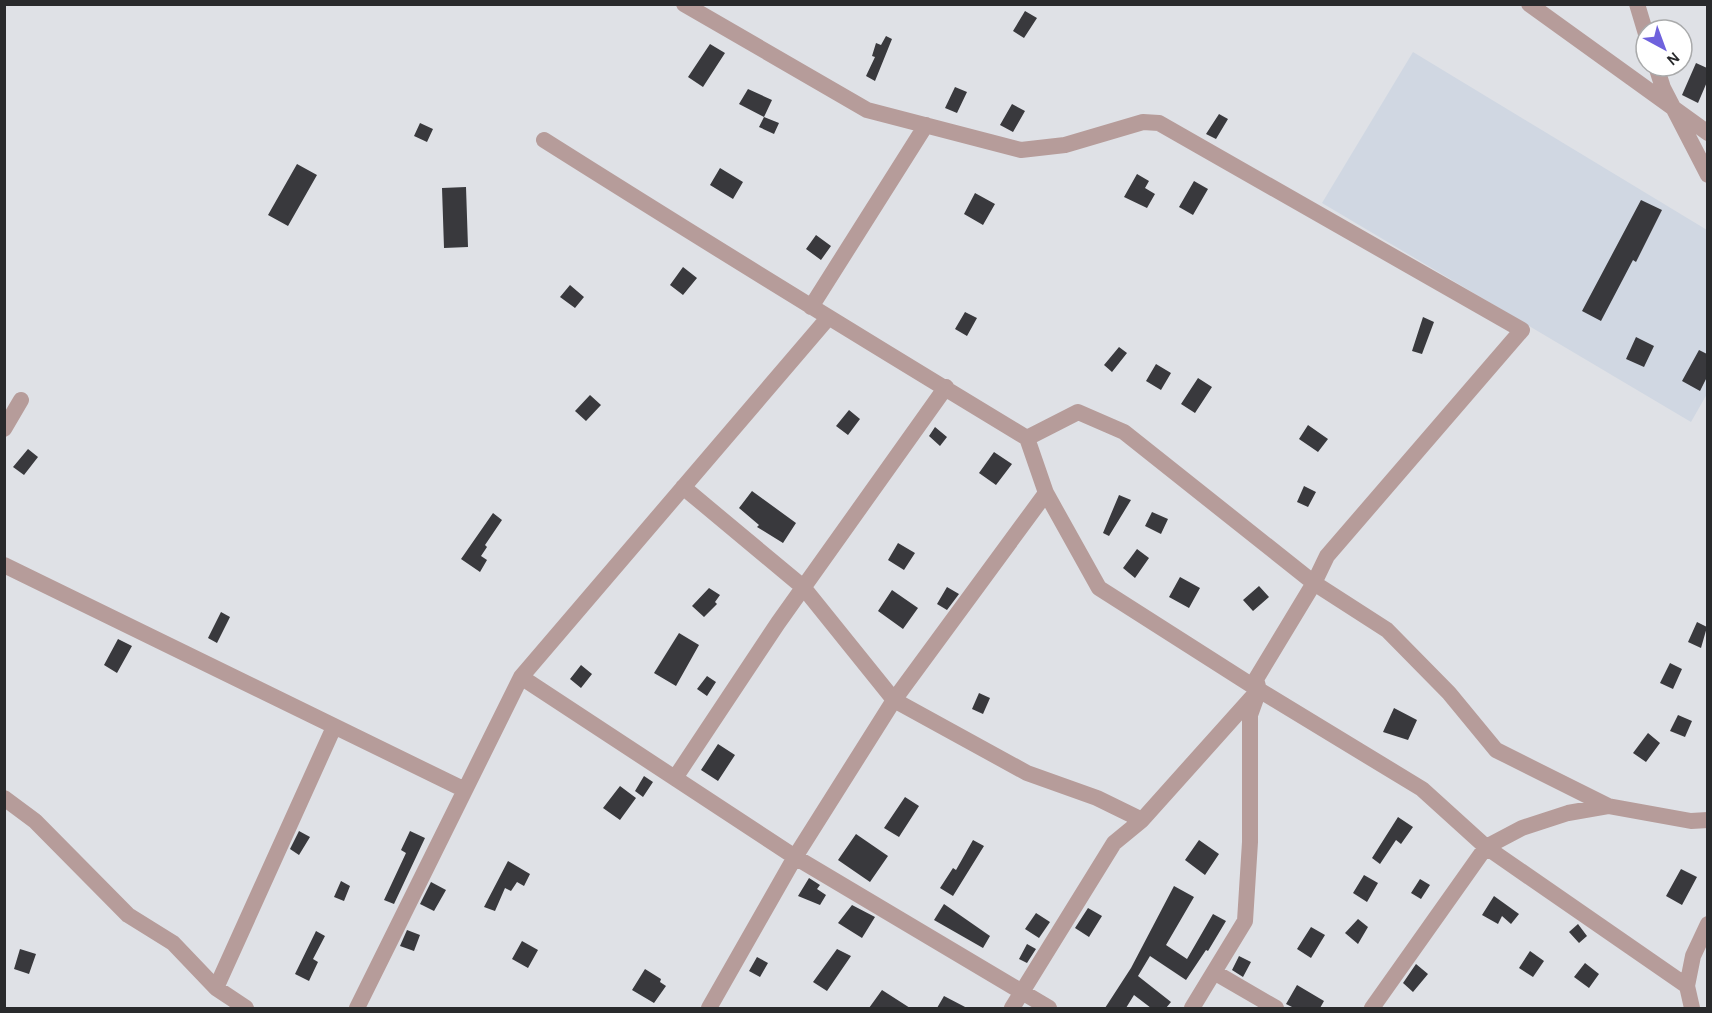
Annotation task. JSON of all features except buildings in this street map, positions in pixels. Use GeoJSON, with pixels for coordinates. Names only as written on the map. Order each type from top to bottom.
{"type":"FeatureCollection","features":[{"type":"Feature","properties":{"kind":"street"},"geometry":{"type":"LineString","coordinates":[[684,4],[867,110],[1021,150],[1065,145],[1143,122],[1159,123],[1522,330],[1327,556],[1314,583],[1256,679],[1258,690],[1250,715],[1250,842],[1245,921],[1192,1008]]}},
{"type":"Feature","properties":{"kind":"street"},"geometry":{"type":"LineString","coordinates":[[1529,4],[1707,133]]}},
{"type":"Feature","properties":{"kind":"street"},"geometry":{"type":"LineString","coordinates":[[1661,78],[1707,175]]}},
{"type":"Feature","properties":{"kind":"street"},"geometry":{"type":"LineString","coordinates":[[811,307],[926,125]]}},
{"type":"Feature","properties":{"kind":"street"},"geometry":{"type":"LineString","coordinates":[[544,140],[828,318],[1027,438],[1046,493],[1099,588],[1258,690],[1422,789],[1486,847],[1687,986]]}},
{"type":"Feature","properties":{"kind":"street"},"geometry":{"type":"LineString","coordinates":[[357,1008],[520,677],[828,318]]}},
{"type":"Feature","properties":{"kind":"street"},"geometry":{"type":"LineString","coordinates":[[675,778],[803,587],[946,388]]}},
{"type":"Feature","properties":{"kind":"street"},"geometry":{"type":"LineString","coordinates":[[4,429],[21,400]]}},
{"type":"Feature","properties":{"kind":"street"},"geometry":{"type":"LineString","coordinates":[[1027,438],[1078,412],[1124,432],[1314,583],[1387,630],[1449,693],[1496,750],[1608,806],[1691,821],[1707,820]]}},
{"type":"Feature","properties":{"kind":"street"},"geometry":{"type":"LineString","coordinates":[[683,487],[803,587],[894,700],[1026,773],[1096,798],[1142,820]]}},
{"type":"Feature","properties":{"kind":"street"},"geometry":{"type":"LineString","coordinates":[[709,1008],[795,856],[894,700],[1046,493]]}},
{"type":"Feature","properties":{"kind":"street"},"geometry":{"type":"LineString","coordinates":[[4,565],[465,790]]}},
{"type":"Feature","properties":{"kind":"street"},"geometry":{"type":"LineString","coordinates":[[520,677],[795,856],[1049,1008]]}},
{"type":"Feature","properties":{"kind":"street"},"geometry":{"type":"LineString","coordinates":[[1012,1008],[1114,843],[1142,820],[1258,690]]}},
{"type":"Feature","properties":{"kind":"street"},"geometry":{"type":"LineString","coordinates":[[216,988],[334,727]]}},
{"type":"Feature","properties":{"kind":"street"},"geometry":{"type":"LineString","coordinates":[[4,798],[35,821],[128,915],[173,943],[216,988],[246,1008]]}},
{"type":"Feature","properties":{"kind":"street"},"geometry":{"type":"LineString","coordinates":[[1372,1008],[1486,847],[1522,828],[1568,813],[1608,806]]}},
{"type":"Feature","properties":{"kind":"street"},"geometry":{"type":"LineString","coordinates":[[1692,1008],[1687,986],[1693,956],[1707,924]]}},
{"type":"Feature","properties":{"kind":"street"},"geometry":{"type":"LineString","coordinates":[[1214,972],[1276,1008]]}},
{"type":"Feature","properties":{"kind":"shaded area"},"geometry":{"type":"Polygon","coordinates":[[[1413,52],[1707,230],[1707,394],[1691,422],[1322,203],[1413,52]]]}}]}
